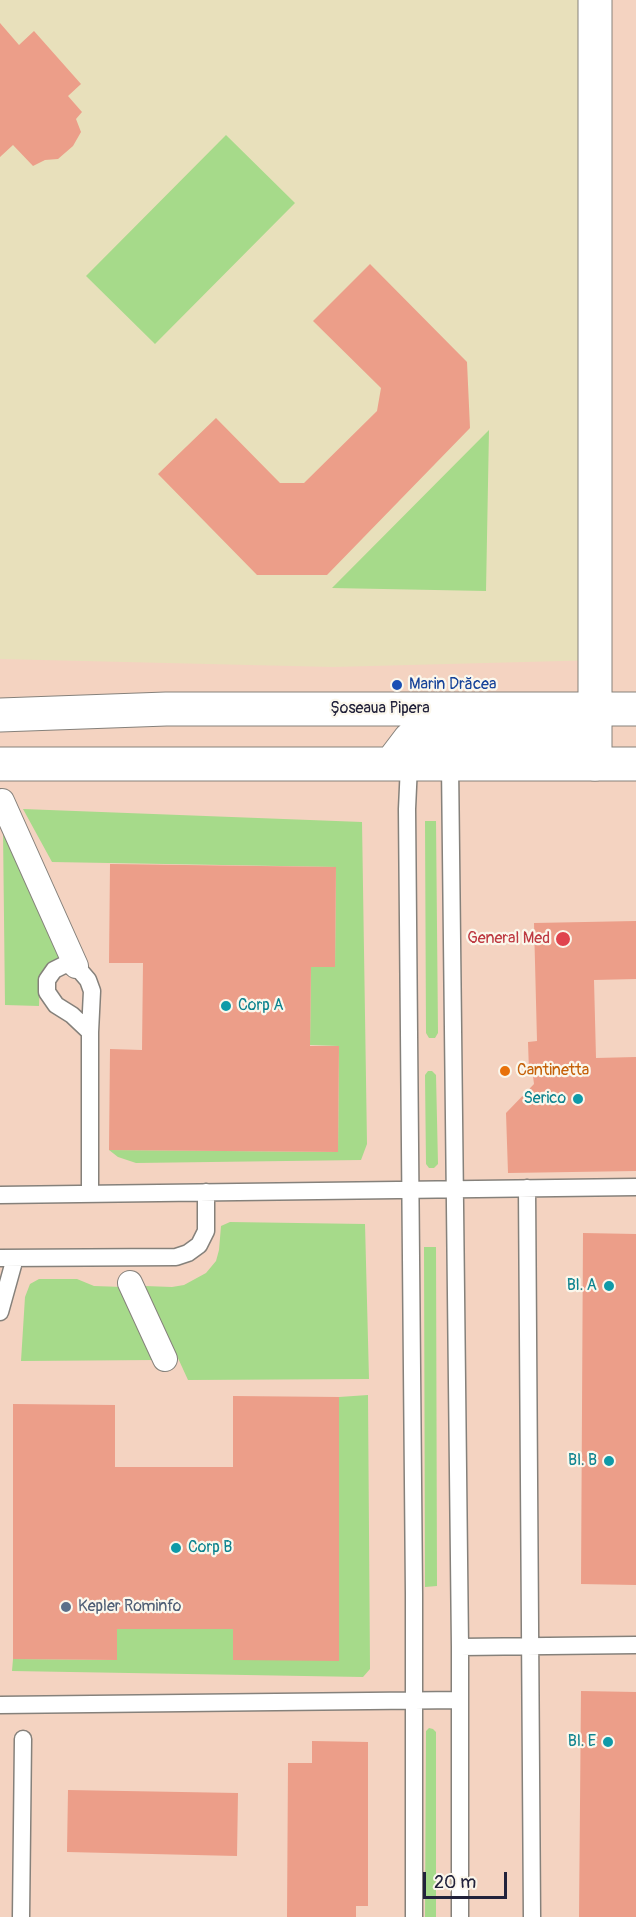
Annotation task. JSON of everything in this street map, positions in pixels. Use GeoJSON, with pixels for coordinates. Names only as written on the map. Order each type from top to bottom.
{"type":"FeatureCollection","features":[{"type":"Feature","properties":{"kind":"main road"},"geometry":{"type":"LineString","coordinates":[[595,0],[595,764]]}},
{"type":"Feature","properties":{"kind":"main road","name":"Șoseaua Pipera"},"geometry":{"type":"LineString","coordinates":[[0,701],[166,709]]}},
{"type":"Feature","properties":{"kind":"main road","name":"Șoseaua Pipera"},"geometry":{"type":"LineString","coordinates":[[400,764],[410,740],[431,734],[577,734],[587,727],[595,708]]}},
{"type":"Feature","properties":{"kind":"main road","name":"Șoseaua Pipera"},"geometry":{"type":"LineString","coordinates":[[0,715],[166,709],[636,709]]}},
{"type":"Feature","properties":{"kind":"main road"},"geometry":{"type":"LineString","coordinates":[[0,750],[172,765]]}},
{"type":"Feature","properties":{"kind":"main road"},"geometry":{"type":"LineString","coordinates":[[0,764],[636,764]]}},
{"type":"Feature","properties":{"kind":"street"},"geometry":{"type":"LineString","coordinates":[[2,801],[76,966]]}},
{"type":"Feature","properties":{"kind":"street"},"geometry":{"type":"LineString","coordinates":[[130,1282],[165,1359]]}},
{"type":"Feature","properties":{"kind":"lane"},"geometry":{"type":"LineString","coordinates":[[400,764],[407,809],[414,1917]]}},
{"type":"Feature","properties":{"kind":"lane"},"geometry":{"type":"LineString","coordinates":[[450,764],[460,1700],[460,1917]]}},
{"type":"Feature","properties":{"kind":"lane"},"geometry":{"type":"LineString","coordinates":[[90,1032],[72,1015],[56,1005],[46,992],[47,980],[54,970],[64,965],[76,966],[88,980],[92,991],[90,1194]]}},
{"type":"Feature","properties":{"kind":"lane"},"geometry":{"type":"LineString","coordinates":[[0,1195],[636,1187]]}},
{"type":"Feature","properties":{"kind":"lane"},"geometry":{"type":"LineString","coordinates":[[527,1188],[532,1917]]}},
{"type":"Feature","properties":{"kind":"lane"},"geometry":{"type":"LineString","coordinates":[[0,1312],[7,1258],[176,1257],[188,1253],[199,1245],[206,1231],[206,1192]]}},
{"type":"Feature","properties":{"kind":"lane"},"geometry":{"type":"LineString","coordinates":[[459,1647],[636,1645]]}},
{"type":"Feature","properties":{"kind":"lane"},"geometry":{"type":"LineString","coordinates":[[0,1705],[460,1700]]}},
{"type":"Feature","properties":{"kind":"lane"},"geometry":{"type":"LineString","coordinates":[[21,1917],[22,1739]]}},
{"type":"Feature","properties":{"kind":"shaded area"},"geometry":{"type":"Polygon","coordinates":[[[607,0],[636,0],[636,1917],[0,1917],[0,659],[333,667],[601,660],[607,0]]]}},
{"type":"Feature","properties":{"kind":"green space"},"geometry":{"type":"Polygon","coordinates":[[[226,135],[295,203],[155,344],[86,276],[226,135]]]}},
{"type":"Feature","properties":{"kind":"green space"},"geometry":{"type":"Polygon","coordinates":[[[489,430],[486,591],[332,588],[489,430]]]}},
{"type":"Feature","properties":{"kind":"green space"},"geometry":{"type":"Polygon","coordinates":[[[23,809],[362,822],[367,1144],[361,1160],[136,1163],[118,1157],[109,1150],[338,1152],[339,1046],[310,1045],[311,967],[335,967],[336,867],[52,862],[23,809]]]}},
{"type":"Feature","properties":{"kind":"green space"},"geometry":{"type":"Polygon","coordinates":[[[425,821],[436,821],[438,1033],[435,1038],[429,1038],[426,1033],[425,821]]]}},
{"type":"Feature","properties":{"kind":"green space"},"geometry":{"type":"Polygon","coordinates":[[[3,830],[65,959],[40,978],[39,1006],[5,1005],[3,830]]]}},
{"type":"Feature","properties":{"kind":"green space"},"geometry":{"type":"Polygon","coordinates":[[[428,1071],[436,1075],[438,1164],[434,1168],[429,1168],[426,1164],[425,1075],[428,1071]]]}},
{"type":"Feature","properties":{"kind":"green space"},"geometry":{"type":"Polygon","coordinates":[[[230,1222],[365,1224],[369,1379],[188,1380],[145,1286],[184,1285],[206,1273],[216,1261],[221,1226],[230,1222]]]}},
{"type":"Feature","properties":{"kind":"green space"},"geometry":{"type":"Polygon","coordinates":[[[424,1247],[436,1247],[437,1586],[425,1587],[424,1247]]]}},
{"type":"Feature","properties":{"kind":"green space"},"geometry":{"type":"Polygon","coordinates":[[[39,1279],[77,1279],[94,1286],[123,1287],[155,1360],[21,1361],[25,1297],[30,1284],[39,1279]]]}},
{"type":"Feature","properties":{"kind":"green space"},"geometry":{"type":"Polygon","coordinates":[[[368,1395],[370,1669],[363,1677],[12,1671],[13,1659],[116,1660],[117,1629],[233,1629],[233,1660],[339,1660],[339,1397],[368,1395]]]}},
{"type":"Feature","properties":{"kind":"green space"},"geometry":{"type":"Polygon","coordinates":[[[429,1728],[436,1732],[436,1917],[425,1917],[426,1731],[429,1728]]]}},
{"type":"Feature","properties":{"kind":"building"},"geometry":{"type":"Polygon","coordinates":[[[0,23],[19,45],[34,31],[81,84],[68,96],[82,112],[76,119],[81,132],[73,146],[58,159],[45,160],[33,166],[13,145],[0,157],[0,23]]]}},
{"type":"Feature","properties":{"kind":"building"},"geometry":{"type":"Polygon","coordinates":[[[370,264],[467,362],[470,428],[327,575],[257,575],[158,474],[216,418],[280,483],[304,483],[377,411],[381,388],[313,321],[370,264]]]}},
{"type":"Feature","properties":{"kind":"building","name":"Corp A"},"geometry":{"type":"Polygon","coordinates":[[[110,864],[336,867],[335,967],[311,967],[310,1046],[339,1046],[338,1152],[109,1150],[110,1049],[142,1050],[143,963],[109,963],[110,864]]]}},
{"type":"Feature","properties":{"kind":"building"},"geometry":{"type":"Polygon","coordinates":[[[636,921],[636,979],[594,980],[596,1058],[636,1057],[636,1171],[508,1173],[506,1113],[534,1084],[533,1076],[529,1072],[528,1042],[537,1041],[534,923],[636,921]]]}},
{"type":"Feature","properties":{"kind":"building","name":"Bl. B"},"geometry":{"type":"Polygon","coordinates":[[[583,1233],[636,1234],[636,1585],[581,1584],[583,1233]]]}},
{"type":"Feature","properties":{"kind":"building","name":"Corp B"},"geometry":{"type":"Polygon","coordinates":[[[233,1396],[339,1397],[339,1661],[233,1660],[233,1629],[117,1629],[117,1660],[13,1659],[13,1404],[115,1405],[115,1467],[233,1467],[233,1396]]]}},
{"type":"Feature","properties":{"kind":"building"},"geometry":{"type":"Polygon","coordinates":[[[581,1691],[636,1692],[636,1917],[579,1917],[581,1691]]]}},
{"type":"Feature","properties":{"kind":"building"},"geometry":{"type":"Polygon","coordinates":[[[312,1741],[368,1742],[368,1906],[356,1906],[356,1917],[287,1917],[288,1763],[312,1763],[312,1741]]]}},
{"type":"Feature","properties":{"kind":"building"},"geometry":{"type":"Polygon","coordinates":[[[68,1790],[238,1793],[237,1856],[67,1852],[68,1790]]]}},
{"type":"Feature","properties":{"kind":"place","name":"Marin Drăcea"},"geometry":{"type":"Point","coordinates":[397,685]}},
{"type":"Feature","properties":{"kind":"place","name":"General Med"},"geometry":{"type":"Point","coordinates":[563,939]}},
{"type":"Feature","properties":{"kind":"place","name":"Corp A"},"geometry":{"type":"Point","coordinates":[226,1006]}},
{"type":"Feature","properties":{"kind":"place","name":"Cantinetta"},"geometry":{"type":"Point","coordinates":[505,1071]}},
{"type":"Feature","properties":{"kind":"place","name":"Serico"},"geometry":{"type":"Point","coordinates":[578,1099]}},
{"type":"Feature","properties":{"kind":"place","name":"Bl. A"},"geometry":{"type":"Point","coordinates":[609,1286]}},
{"type":"Feature","properties":{"kind":"place","name":"Bl. B"},"geometry":{"type":"Point","coordinates":[609,1461]}},
{"type":"Feature","properties":{"kind":"place","name":"Corp B"},"geometry":{"type":"Point","coordinates":[176,1548]}},
{"type":"Feature","properties":{"kind":"place","name":"Kepler Rominfo"},"geometry":{"type":"Point","coordinates":[66,1607]}},
{"type":"Feature","properties":{"kind":"place","name":"Bl. E"},"geometry":{"type":"Point","coordinates":[608,1742]}}]}
